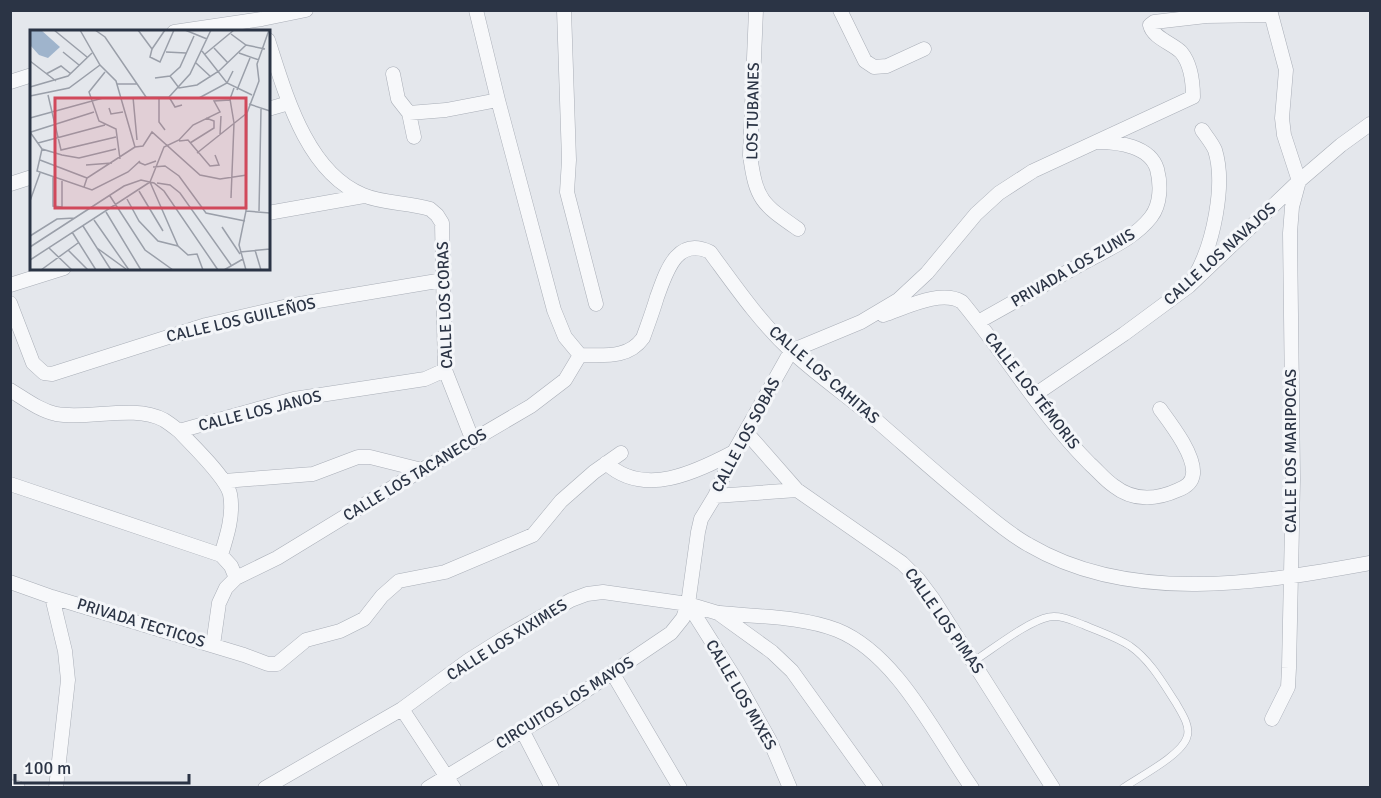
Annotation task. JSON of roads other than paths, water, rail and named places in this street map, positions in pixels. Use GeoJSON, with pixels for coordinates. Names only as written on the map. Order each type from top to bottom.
{"type":"FeatureCollection","features":[{"type":"Feature","properties":{"kind":"street"},"geometry":{"type":"LineString","coordinates":[[189,30],[263,20],[306,10]]}},
{"type":"Feature","properties":{"kind":"street"},"geometry":{"type":"LineString","coordinates":[[476,10],[554,310],[566,337],[580,355]]}},
{"type":"Feature","properties":{"kind":"street"},"geometry":{"type":"LineString","coordinates":[[564,10],[569,159],[567,192],[596,304]]}},
{"type":"Feature","properties":{"kind":"street","name":"LOS TUBANES"},"geometry":{"type":"LineString","coordinates":[[756,10],[750,155],[755,188],[762,200],[798,229]]}},
{"type":"Feature","properties":{"kind":"street"},"geometry":{"type":"LineString","coordinates":[[840,10],[865,61],[874,67],[887,66],[924,49]]}},
{"type":"Feature","properties":{"kind":"street"},"geometry":{"type":"LineString","coordinates":[[791,351],[861,322],[898,300],[927,273],[976,214],[999,193],[1033,171],[1193,97],[1193,84],[1186,60],[1180,51],[1151,31],[1150,25],[1154,22],[1206,16],[1271,13],[1286,70],[1282,118],[1284,135],[1299,181]]}},
{"type":"Feature","properties":{"kind":"street","name":"CALLE LOS CORAS"},"geometry":{"type":"LineString","coordinates":[[270,45],[289,103],[311,147],[335,178],[364,196],[430,209],[442,223],[445,370],[473,441]]}},
{"type":"Feature","properties":{"kind":"street"},"geometry":{"type":"LineString","coordinates":[[393,74],[398,99],[409,113],[414,137]]}},
{"type":"Feature","properties":{"kind":"street"},"geometry":{"type":"LineString","coordinates":[[10,82],[30,76]]}},
{"type":"Feature","properties":{"kind":"street"},"geometry":{"type":"LineString","coordinates":[[409,113],[498,100]]}},
{"type":"Feature","properties":{"kind":"street"},"geometry":{"type":"LineString","coordinates":[[270,108],[289,103]]}},
{"type":"Feature","properties":{"kind":"street","name":"CALLE LOS NAVAJOS"},"geometry":{"type":"LineString","coordinates":[[1033,396],[1189,286],[1299,181],[1341,145],[1371,124]]}},
{"type":"Feature","properties":{"kind":"street"},"geometry":{"type":"LineString","coordinates":[[1189,286],[1199,270],[1210,238],[1218,190],[1219,171],[1214,148],[1202,130]]}},
{"type":"Feature","properties":{"kind":"street","name":"PRIVADA LOS ZUNIS"},"geometry":{"type":"LineString","coordinates":[[978,322],[1127,238],[1152,215],[1158,201],[1160,181],[1156,165],[1144,152],[1127,145],[1095,142]]}},
{"type":"Feature","properties":{"kind":"street"},"geometry":{"type":"LineString","coordinates":[[10,184],[30,178]]}},
{"type":"Feature","properties":{"kind":"street","name":"CALLE LOS MARIPOCAS"},"geometry":{"type":"LineString","coordinates":[[1272,719],[1288,687],[1293,479],[1290,233],[1292,207],[1299,181]]}},
{"type":"Feature","properties":{"kind":"street"},"geometry":{"type":"LineString","coordinates":[[270,213],[364,196]]}},
{"type":"Feature","properties":{"kind":"street","name":"CALLE LOS CAHITAS"},"geometry":{"type":"LineString","coordinates":[[580,355],[619,354],[638,345],[643,338],[668,268],[683,252],[702,248],[710,252],[766,326],[791,351],[872,416],[1006,530],[1052,558],[1115,577],[1194,584],[1291,577],[1371,563]]}},
{"type":"Feature","properties":{"kind":"street"},"geometry":{"type":"LineString","coordinates":[[10,285],[58,270]]}},
{"type":"Feature","properties":{"kind":"street","name":"CALLE LOS GUILEÑOS"},"geometry":{"type":"LineString","coordinates":[[10,303],[33,363],[44,373],[60,373],[98,358],[216,322],[288,306],[443,280]]}},
{"type":"Feature","properties":{"kind":"street","name":"CALLE LOS TÉMORIS"},"geometry":{"type":"LineString","coordinates":[[861,322],[939,297],[947,296],[962,302],[1071,445],[1112,485],[1126,494],[1145,498],[1163,496],[1185,487],[1193,476],[1190,460],[1183,444],[1160,409]]}},
{"type":"Feature","properties":{"kind":"street","name":"CALLE LOS SOBAS"},"geometry":{"type":"LineString","coordinates":[[688,604],[698,532],[706,508],[715,496],[734,452],[791,351]]}},
{"type":"Feature","properties":{"kind":"street","name":"CALLE LOS TACANECOS"},"geometry":{"type":"LineString","coordinates":[[213,645],[219,603],[226,588],[236,578],[277,558],[531,406],[565,380],[580,355]]}},
{"type":"Feature","properties":{"kind":"street","name":"CALLE LOS JANOS"},"geometry":{"type":"LineString","coordinates":[[10,390],[40,409],[56,414],[72,416],[142,414],[164,420],[179,431],[294,399],[425,380],[445,370]]}},
{"type":"Feature","properties":{"kind":"street"},"geometry":{"type":"LineString","coordinates":[[179,431],[224,481],[230,493],[231,509],[227,537],[221,555]]}},
{"type":"Feature","properties":{"kind":"street","name":"CALLE LOS PIMAS"},"geometry":{"type":"LineString","coordinates":[[746,432],[797,490],[902,563],[928,592],[1053,788]]}},
{"type":"Feature","properties":{"kind":"street"},"geometry":{"type":"LineString","coordinates":[[621,453],[606,463],[634,478],[656,481],[679,477],[706,467],[734,452]]}},
{"type":"Feature","properties":{"kind":"street"},"geometry":{"type":"LineString","coordinates":[[224,481],[313,474],[358,457],[370,457],[422,470]]}},
{"type":"Feature","properties":{"kind":"street","name":"PRIVADA TECTICOS"},"geometry":{"type":"LineString","coordinates":[[10,582],[272,664],[284,660],[306,640],[340,631],[364,619],[382,596],[399,581],[445,572],[533,535],[561,501],[606,463]]}},
{"type":"Feature","properties":{"kind":"street"},"geometry":{"type":"LineString","coordinates":[[10,484],[221,555],[231,566],[236,578]]}},
{"type":"Feature","properties":{"kind":"street"},"geometry":{"type":"LineString","coordinates":[[715,496],[797,490]]}},
{"type":"Feature","properties":{"kind":"street","name":"CALLE LOS XIXIMES"},"geometry":{"type":"LineString","coordinates":[[265,788],[402,709],[495,643],[571,600],[587,594],[603,592],[688,604],[718,612],[772,652],[792,671],[876,788]]}},
{"type":"Feature","properties":{"kind":"street"},"geometry":{"type":"LineString","coordinates":[[52,597],[65,651],[68,680],[56,788]]}},
{"type":"Feature","properties":{"kind":"street","name":"CIRCUITOS LOS MAYOS"},"geometry":{"type":"LineString","coordinates":[[428,788],[450,782],[522,730],[613,674],[671,633],[683,618],[688,604]]}},
{"type":"Feature","properties":{"kind":"street","name":"CALLE LOS MIXES"},"geometry":{"type":"LineString","coordinates":[[688,604],[736,680],[770,741],[790,788]]}},
{"type":"Feature","properties":{"kind":"street"},"geometry":{"type":"LineString","coordinates":[[718,612],[807,622],[837,630],[854,638],[873,652],[905,687],[972,788]]}},
{"type":"Feature","properties":{"kind":"street"},"geometry":{"type":"LineString","coordinates":[[613,674],[680,788]]}},
{"type":"Feature","properties":{"kind":"street"},"geometry":{"type":"LineString","coordinates":[[402,709],[450,782]]}},
{"type":"Feature","properties":{"kind":"street"},"geometry":{"type":"LineString","coordinates":[[522,730],[552,788]]}},
{"type":"Feature","properties":{"kind":"street"},"geometry":{"type":"LineString","coordinates":[[10,787],[18,788]]}},
{"type":"Feature","properties":{"kind":"lane"},"geometry":{"type":"LineString","coordinates":[[974,661],[1024,628],[1049,617],[1060,617],[1075,622],[1109,635],[1131,647],[1155,670],[1180,710],[1187,726],[1187,737],[1180,749],[1123,788]]}}]}
